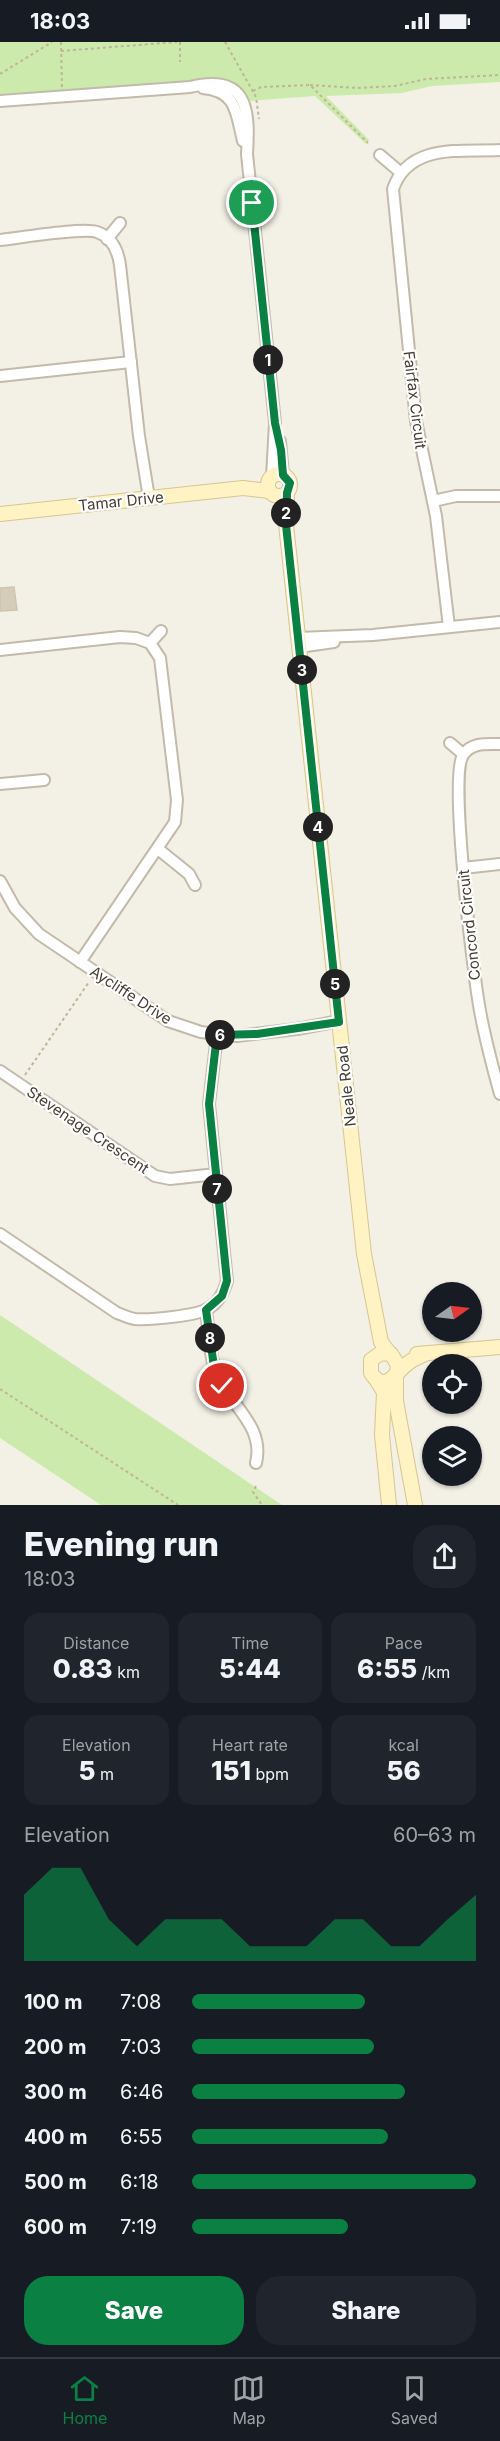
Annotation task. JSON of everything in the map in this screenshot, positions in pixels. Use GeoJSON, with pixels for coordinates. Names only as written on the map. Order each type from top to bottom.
{"type":"FeatureCollection","features":[{"type":"Feature","properties":{"kind":"street","name":"Neale Road"},"geometry":{"type":"LineString","coordinates":[[62,96],[190,87],[218,90],[235,97],[247,154],[275,423],[281,450],[276,485],[286,525],[369,1289],[371,1360]]}},
{"type":"Feature","properties":{"kind":"street"},"geometry":{"type":"LineString","coordinates":[[0,101],[62,96]]}},
{"type":"Feature","properties":{"kind":"street"},"geometry":{"type":"LineString","coordinates":[[380,155],[400,172],[407,164],[423,156],[500,150]]}},
{"type":"Feature","properties":{"kind":"street","name":"Fairfax Circuit"},"geometry":{"type":"LineString","coordinates":[[400,172],[393,189],[394,212],[416,421],[433,501],[449,627]]}},
{"type":"Feature","properties":{"kind":"street"},"geometry":{"type":"LineString","coordinates":[[108,239],[120,223]]}},
{"type":"Feature","properties":{"kind":"street"},"geometry":{"type":"LineString","coordinates":[[0,240],[88,231],[96,232],[108,239],[117,249],[146,498]]}},
{"type":"Feature","properties":{"kind":"street"},"geometry":{"type":"LineString","coordinates":[[0,376],[131,362]]}},
{"type":"Feature","properties":{"kind":"street","name":"Tamar Drive"},"geometry":{"type":"LineString","coordinates":[[0,514],[276,485]]}},
{"type":"Feature","properties":{"kind":"street"},"geometry":{"type":"LineString","coordinates":[[433,501],[456,496],[500,496]]}},
{"type":"Feature","properties":{"kind":"street"},"geometry":{"type":"LineString","coordinates":[[298,643],[500,622]]}},
{"type":"Feature","properties":{"kind":"street"},"geometry":{"type":"LineString","coordinates":[[150,643],[161,631]]}},
{"type":"Feature","properties":{"kind":"street"},"geometry":{"type":"LineString","coordinates":[[0,650],[120,637],[136,638],[150,643],[160,658],[177,808],[175,822],[80,962]]}},
{"type":"Feature","properties":{"kind":"street"},"geometry":{"type":"LineString","coordinates":[[450,743],[463,754],[473,746],[500,744]]}},
{"type":"Feature","properties":{"kind":"street","name":"Concord Circuit"},"geometry":{"type":"LineString","coordinates":[[463,754],[458,772],[463,867],[479,1005],[500,1094]]}},
{"type":"Feature","properties":{"kind":"street"},"geometry":{"type":"LineString","coordinates":[[0,784],[44,780]]}},
{"type":"Feature","properties":{"kind":"street"},"geometry":{"type":"LineString","coordinates":[[158,849],[184,870],[195,885]]}},
{"type":"Feature","properties":{"kind":"street"},"geometry":{"type":"LineString","coordinates":[[463,867],[500,864]]}},
{"type":"Feature","properties":{"kind":"street","name":"Aycliffe Drive"},"geometry":{"type":"LineString","coordinates":[[0,881],[15,908],[39,934],[168,1022],[192,1030],[237,1036],[340,1025]]}},
{"type":"Feature","properties":{"kind":"street"},"geometry":{"type":"LineString","coordinates":[[0,1234],[117,1313],[129,1318],[206,1310],[222,1296],[227,1281],[209,1104],[217,1035]]}},
{"type":"Feature","properties":{"kind":"street","name":"Stevenage Crescent"},"geometry":{"type":"LineString","coordinates":[[0,1071],[155,1176],[170,1179],[216,1174]]}},
{"type":"Feature","properties":{"kind":"street","name":"Neale Road"},"geometry":{"type":"LineString","coordinates":[[369,1289],[381,1342],[390,1354]]}},
{"type":"Feature","properties":{"kind":"street"},"geometry":{"type":"LineString","coordinates":[[206,1310],[214,1367],[227,1394],[253,1430],[257,1448],[256,1463]]}},
{"type":"Feature","properties":{"kind":"street"},"geometry":{"type":"LineString","coordinates":[[425,1354],[500,1347]]}},
{"type":"Feature","properties":{"kind":"street"},"geometry":{"type":"LineString","coordinates":[[389,1505],[382,1435],[384,1392],[371,1373],[371,1360],[377,1354],[422,1354]]}},
{"type":"Feature","properties":{"kind":"street"},"geometry":{"type":"LineString","coordinates":[[390,1354],[397,1360],[396,1401],[415,1505]]}},
{"type":"Feature","properties":{"kind":"street"},"geometry":{"type":"LineString","coordinates":[[376,1379],[385,1381],[397,1374],[410,1361],[422,1355]]}},
{"type":"Feature","properties":{"kind":"path"},"geometry":{"type":"LineString","coordinates":[[0,74],[52,42]]}},
{"type":"Feature","properties":{"kind":"path"},"geometry":{"type":"LineString","coordinates":[[61,42],[62,96]]}},
{"type":"Feature","properties":{"kind":"path"},"geometry":{"type":"LineString","coordinates":[[61,51],[179,42],[180,62]]}},
{"type":"Feature","properties":{"kind":"path"},"geometry":{"type":"LineString","coordinates":[[225,42],[253,90],[259,119]]}},
{"type":"Feature","properties":{"kind":"path"},"geometry":{"type":"LineString","coordinates":[[253,90],[261,87],[310,85],[357,88],[395,86],[426,80],[500,75]]}},
{"type":"Feature","properties":{"kind":"path"},"geometry":{"type":"LineString","coordinates":[[310,85],[368,143]]}},
{"type":"Feature","properties":{"kind":"path"},"geometry":{"type":"LineString","coordinates":[[25,1075],[89,982]]}},
{"type":"Feature","properties":{"kind":"path"},"geometry":{"type":"LineString","coordinates":[[0,1389],[178,1505]]}},
{"type":"Feature","properties":{"kind":"path"},"geometry":{"type":"LineString","coordinates":[[256,1486],[254,1491],[262,1505]]}},
{"type":"Feature","properties":{"kind":"green space"},"geometry":{"type":"Polygon","coordinates":[[[0,42],[500,42],[500,82],[432,86],[402,93],[326,96],[369,140],[366,144],[315,96],[248,101],[214,79],[0,95],[0,42]]]}},
{"type":"Feature","properties":{"kind":"green space"},"geometry":{"type":"Polygon","coordinates":[[[0,1315],[282,1505],[101,1505],[0,1438],[0,1315]]]}},
{"type":"Feature","properties":{"kind":"building"},"geometry":{"type":"Polygon","coordinates":[[[14,587],[17,610],[0,611],[0,588],[14,587]]]}},
{"type":"Feature","properties":{"kind":"route"},"geometry":{"type":"LineString","coordinates":[[222,1386],[214,1367],[206,1310],[222,1296],[227,1281],[209,1104],[217,1035],[257,1034],[339,1022],[286,525],[287,493],[290,483],[283,475],[280,440],[275,423],[252,203]]}}]}
